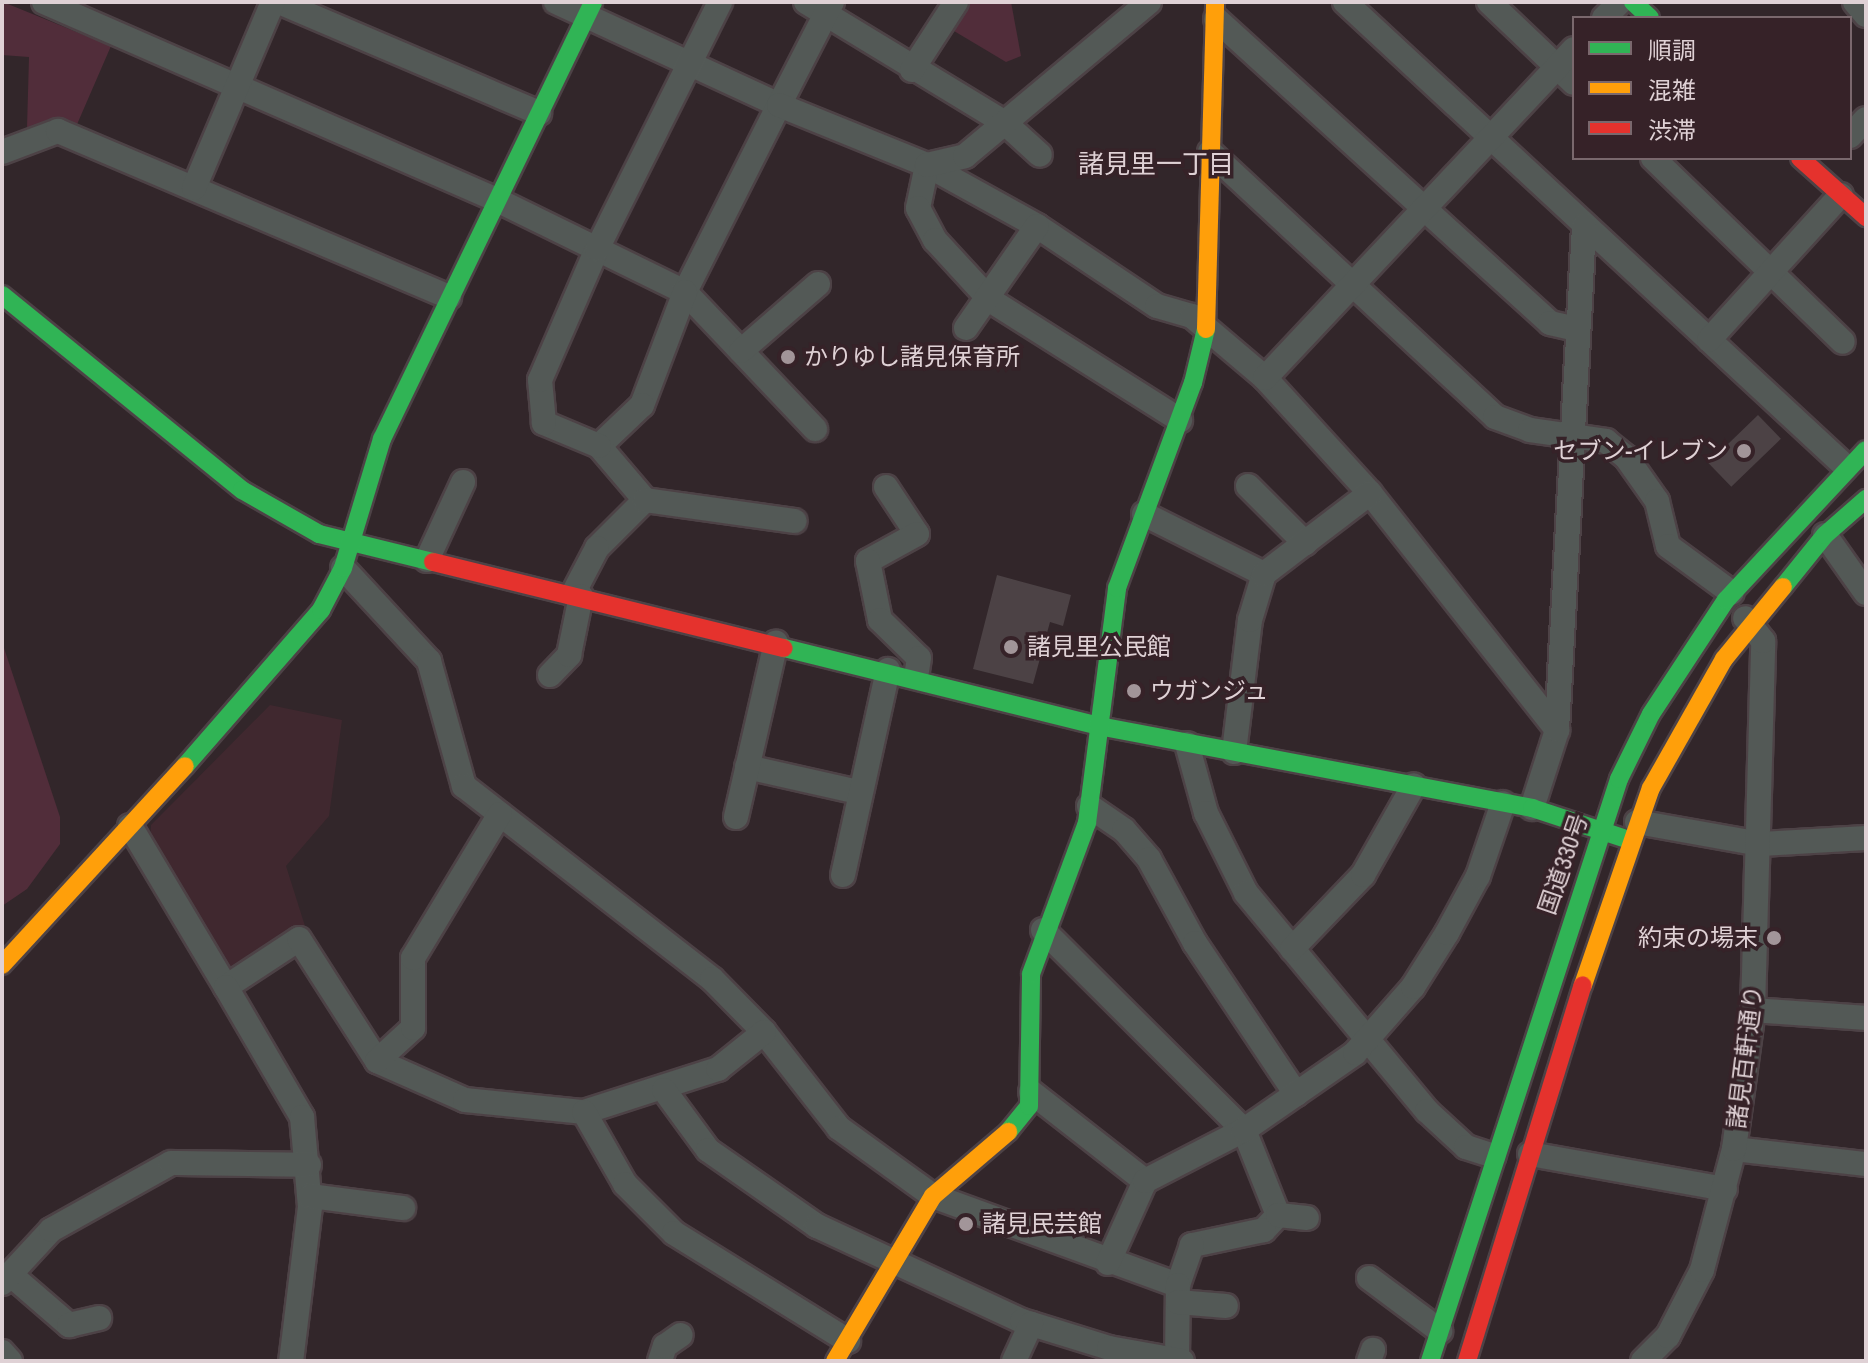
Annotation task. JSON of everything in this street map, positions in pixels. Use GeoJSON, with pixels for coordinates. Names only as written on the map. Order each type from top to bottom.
{"type":"FeatureCollection","features":[{"type":"Feature","properties":{"kind":"main road"},"geometry":{"type":"LineString","coordinates":[[1633,2],[1648,16]]}},
{"type":"Feature","properties":{"kind":"main road"},"geometry":{"type":"LineString","coordinates":[[2,965],[295,647],[343,568],[382,439],[590,8]]}},
{"type":"Feature","properties":{"kind":"main road"},"geometry":{"type":"LineString","coordinates":[[842,1351],[933,1196],[1004,1138],[1029,1106],[1031,974],[1043,930],[1071,872],[1089,806],[1117,588],[1180,420],[1206,331],[1215,10]]}},
{"type":"Feature","properties":{"kind":"main road"},"geometry":{"type":"LineString","coordinates":[[1816,163],[1841,195],[1866,217]]}},
{"type":"Feature","properties":{"kind":"main road"},"geometry":{"type":"LineString","coordinates":[[2,295],[242,490],[296,524],[351,544],[888,670],[1099,726],[1532,808],[1601,828],[1633,832]]}},
{"type":"Feature","properties":{"kind":"main road","name":"国道330号"},"geometry":{"type":"LineString","coordinates":[[1430,1361],[1601,828],[1651,714],[1729,596],[1845,466],[1866,450]]}},
{"type":"Feature","properties":{"kind":"main road"},"geometry":{"type":"LineString","coordinates":[[1467,1361],[1633,832],[1690,713],[1825,535],[1866,499]]}},
{"type":"Feature","properties":{"kind":"street"},"geometry":{"type":"LineString","coordinates":[[44,2],[497,200],[685,292],[815,429]]}},
{"type":"Feature","properties":{"kind":"street"},"geometry":{"type":"LineString","coordinates":[[194,188],[273,2]]}},
{"type":"Feature","properties":{"kind":"street"},"geometry":{"type":"LineString","coordinates":[[279,2],[539,113]]}},
{"type":"Feature","properties":{"kind":"street"},"geometry":{"type":"LineString","coordinates":[[556,2],[590,8],[687,63],[779,105],[927,165],[1037,226],[1157,306],[1192,316],[1265,378],[1370,493],[1557,730]]}},
{"type":"Feature","properties":{"kind":"street"},"geometry":{"type":"LineString","coordinates":[[720,2],[597,249],[539,396],[544,423],[599,446],[645,500],[795,521]]}},
{"type":"Feature","properties":{"kind":"street"},"geometry":{"type":"LineString","coordinates":[[912,70],[956,2]]}},
{"type":"Feature","properties":{"kind":"street"},"geometry":{"type":"LineString","coordinates":[[927,165],[965,156],[1149,2]]}},
{"type":"Feature","properties":{"kind":"street"},"geometry":{"type":"LineString","coordinates":[[1345,2],[1845,466]]}},
{"type":"Feature","properties":{"kind":"street"},"geometry":{"type":"LineString","coordinates":[[1489,2],[1565,75]]}},
{"type":"Feature","properties":{"kind":"street"},"geometry":{"type":"LineString","coordinates":[[599,446],[642,405],[685,292],[779,105],[821,6],[912,70],[1005,123],[1040,155]]}},
{"type":"Feature","properties":{"kind":"street"},"geometry":{"type":"LineString","coordinates":[[1215,10],[1420,209],[1550,323],[1577,329]]}},
{"type":"Feature","properties":{"kind":"street"},"geometry":{"type":"LineString","coordinates":[[1265,378],[1490,137],[1565,75],[1572,55]]}},
{"type":"Feature","properties":{"kind":"street"},"geometry":{"type":"LineString","coordinates":[[1852,134],[1866,119]]}},
{"type":"Feature","properties":{"kind":"street"},"geometry":{"type":"LineString","coordinates":[[2,152],[58,131],[449,297]]}},
{"type":"Feature","properties":{"kind":"street"},"geometry":{"type":"LineString","coordinates":[[1210,152],[1495,417],[1530,430],[1576,433],[1606,441],[1626,457],[1657,501],[1668,546],[1729,596],[1754,627]]}},
{"type":"Feature","properties":{"kind":"street"},"geometry":{"type":"LineString","coordinates":[[1655,160],[1843,342]]}},
{"type":"Feature","properties":{"kind":"street"},"geometry":{"type":"LineString","coordinates":[[927,165],[918,208],[935,240],[990,300],[1180,420]]}},
{"type":"Feature","properties":{"kind":"street"},"geometry":{"type":"LineString","coordinates":[[1709,340],[1841,195]]}},
{"type":"Feature","properties":{"kind":"street"},"geometry":{"type":"LineString","coordinates":[[966,328],[990,300],[1037,226]]}},
{"type":"Feature","properties":{"kind":"street"},"geometry":{"type":"LineString","coordinates":[[1532,808],[1557,730],[1576,433],[1577,329],[1584,226]]}},
{"type":"Feature","properties":{"kind":"street"},"geometry":{"type":"LineString","coordinates":[[741,351],[818,284]]}},
{"type":"Feature","properties":{"kind":"street"},"geometry":{"type":"LineString","coordinates":[[427,560],[463,482]]}},
{"type":"Feature","properties":{"kind":"street"},"geometry":{"type":"LineString","coordinates":[[1248,486],[1305,543]]}},
{"type":"Feature","properties":{"kind":"street"},"geometry":{"type":"LineString","coordinates":[[886,487],[917,534],[868,561],[880,620],[919,658],[916,677]]}},
{"type":"Feature","properties":{"kind":"street"},"geometry":{"type":"LineString","coordinates":[[1234,752],[1250,620],[1264,574],[1370,493]]}},
{"type":"Feature","properties":{"kind":"street"},"geometry":{"type":"LineString","coordinates":[[550,675],[569,655],[577,595],[597,548],[645,500]]}},
{"type":"Feature","properties":{"kind":"street"},"geometry":{"type":"LineString","coordinates":[[1144,514],[1264,574]]}},
{"type":"Feature","properties":{"kind":"street"},"geometry":{"type":"LineString","coordinates":[[1825,535],[1866,593]]}},
{"type":"Feature","properties":{"kind":"street"},"geometry":{"type":"LineString","coordinates":[[343,568],[429,661],[464,786],[712,979],[764,1032],[839,1128],[933,1196],[1052,1235],[1178,1293],[1226,1306]]}},
{"type":"Feature","properties":{"kind":"street","name":"諸見百軒通り"},"geometry":{"type":"LineString","coordinates":[[1643,1361],[1668,1336],[1702,1270],[1734,1149],[1753,1010],[1761,844],[1763,641],[1754,627]]}},
{"type":"Feature","properties":{"kind":"street"},"geometry":{"type":"LineString","coordinates":[[736,817],[776,643]]}},
{"type":"Feature","properties":{"kind":"street"},"geometry":{"type":"LineString","coordinates":[[843,875],[858,792],[888,670]]}},
{"type":"Feature","properties":{"kind":"street"},"geometry":{"type":"LineString","coordinates":[[1187,744],[1206,813],[1246,893],[1365,1039],[1466,1147],[1494,1156]]}},
{"type":"Feature","properties":{"kind":"street"},"geometry":{"type":"LineString","coordinates":[[747,767],[858,792]]}},
{"type":"Feature","properties":{"kind":"street"},"geometry":{"type":"LineString","coordinates":[[1292,949],[1363,875],[1414,785]]}},
{"type":"Feature","properties":{"kind":"street"},"geometry":{"type":"LineString","coordinates":[[1108,1263],[1145,1181],[1244,1130],[1296,1094],[1365,1039],[1413,987],[1478,876],[1503,803]]}},
{"type":"Feature","properties":{"kind":"street"},"geometry":{"type":"LineString","coordinates":[[1089,806],[1124,830],[1149,859],[1195,943],[1296,1094]]}},
{"type":"Feature","properties":{"kind":"street"},"geometry":{"type":"LineString","coordinates":[[377,1061],[413,1028],[413,958],[500,814]]}},
{"type":"Feature","properties":{"kind":"street"},"geometry":{"type":"LineString","coordinates":[[130,826],[226,987],[286,1080],[302,1117],[310,1196],[291,1361]]}},
{"type":"Feature","properties":{"kind":"street"},"geometry":{"type":"LineString","coordinates":[[1633,832],[1761,844],[1866,838]]}},
{"type":"Feature","properties":{"kind":"street"},"geometry":{"type":"LineString","coordinates":[[1043,930],[1244,1130],[1278,1215]]}},
{"type":"Feature","properties":{"kind":"street"},"geometry":{"type":"LineString","coordinates":[[226,987],[299,939],[377,1061],[465,1100],[584,1112],[664,1090],[718,1069],[764,1032]]}},
{"type":"Feature","properties":{"kind":"street"},"geometry":{"type":"LineString","coordinates":[[1753,1010],[1866,1018]]}},
{"type":"Feature","properties":{"kind":"street"},"geometry":{"type":"LineString","coordinates":[[664,1090],[708,1150],[756,1189],[894,1265],[1031,1324],[1109,1348],[1179,1360],[1178,1293],[1192,1245],[1264,1230],[1278,1215]]}},
{"type":"Feature","properties":{"kind":"street"},"geometry":{"type":"LineString","coordinates":[[1031,1092],[1145,1181]]}},
{"type":"Feature","properties":{"kind":"street"},"geometry":{"type":"LineString","coordinates":[[584,1112],[625,1184],[674,1233],[842,1351]]}},
{"type":"Feature","properties":{"kind":"street"},"geometry":{"type":"LineString","coordinates":[[1734,1149],[1866,1164]]}},
{"type":"Feature","properties":{"kind":"street"},"geometry":{"type":"LineString","coordinates":[[1530,1154],[1725,1189]]}},
{"type":"Feature","properties":{"kind":"street"},"geometry":{"type":"LineString","coordinates":[[99,1318],[69,1325],[6,1279],[51,1230],[171,1163],[309,1165]]}},
{"type":"Feature","properties":{"kind":"street"},"geometry":{"type":"LineString","coordinates":[[310,1196],[403,1208]]}},
{"type":"Feature","properties":{"kind":"street"},"geometry":{"type":"LineString","coordinates":[[1278,1215],[1307,1218]]}},
{"type":"Feature","properties":{"kind":"street"},"geometry":{"type":"LineString","coordinates":[[1369,1278],[1440,1331]]}},
{"type":"Feature","properties":{"kind":"street"},"geometry":{"type":"LineString","coordinates":[[1014,1361],[1031,1324]]}},
{"type":"Feature","properties":{"kind":"street"},"geometry":{"type":"LineString","coordinates":[[660,1361],[665,1346],[681,1335]]}},
{"type":"Feature","properties":{"kind":"street"},"geometry":{"type":"LineString","coordinates":[[2,1352],[10,1361]]}},
{"type":"Feature","properties":{"kind":"shaded area"},"geometry":{"type":"Polygon","coordinates":[[[3,2],[111,46],[75,129],[52,120],[27,128],[29,57],[2,55],[3,2]]]}},
{"type":"Feature","properties":{"kind":"shaded area"},"geometry":{"type":"Polygon","coordinates":[[[970,2],[1011,2],[1021,56],[1006,62],[954,31],[970,2]]]}},
{"type":"Feature","properties":{"kind":"shaded area"},"geometry":{"type":"Polygon","coordinates":[[[2,642],[60,817],[60,844],[27,889],[2,906],[2,642]]]}},
{"type":"Feature","properties":{"kind":"shaded area"},"geometry":{"type":"Polygon","coordinates":[[[270,705],[342,720],[329,816],[286,866],[305,926],[232,976],[150,840],[151,825],[270,705]]]}},
{"type":"Feature","properties":{"kind":"building","name":"セブン-イレブン"},"geometry":{"type":"Polygon","coordinates":[[[1758,415],[1781,439],[1731,487],[1708,463],[1758,415]]]}},
{"type":"Feature","properties":{"kind":"building","name":"諸見里公民館"},"geometry":{"type":"Polygon","coordinates":[[[997,575],[1071,595],[1063,626],[1050,622],[1033,684],[973,669],[997,575]]]}},
{"type":"Feature","properties":{"kind":"traffic: fast"},"geometry":{"type":"LineString","coordinates":[[185,766],[321,610],[343,568],[382,439],[593,2]]}},
{"type":"Feature","properties":{"kind":"traffic: fast"},"geometry":{"type":"LineString","coordinates":[[1633,2],[1648,16]]}},
{"type":"Feature","properties":{"kind":"traffic: fast"},"geometry":{"type":"LineString","coordinates":[[2,295],[242,490],[319,534],[433,562]]}},
{"type":"Feature","properties":{"kind":"traffic: fast"},"geometry":{"type":"LineString","coordinates":[[1008,1132],[1029,1106],[1031,974],[1087,823],[1117,588],[1193,383],[1206,329]]}},
{"type":"Feature","properties":{"kind":"traffic: fast"},"geometry":{"type":"LineString","coordinates":[[1430,1361],[1619,779],[1651,714],[1726,600],[1866,450]]}},
{"type":"Feature","properties":{"kind":"traffic: fast"},"geometry":{"type":"LineString","coordinates":[[1783,587],[1825,535],[1866,499]]}},
{"type":"Feature","properties":{"kind":"traffic: fast"},"geometry":{"type":"LineString","coordinates":[[784,648],[1099,726],[1532,808],[1623,838]]}},
{"type":"Feature","properties":{"kind":"traffic: slow"},"geometry":{"type":"LineString","coordinates":[[1206,329],[1215,2]]}},
{"type":"Feature","properties":{"kind":"traffic: slow"},"geometry":{"type":"LineString","coordinates":[[1583,985],[1651,788],[1724,659],[1783,587]]}},
{"type":"Feature","properties":{"kind":"traffic: slow"},"geometry":{"type":"LineString","coordinates":[[2,965],[185,766]]}},
{"type":"Feature","properties":{"kind":"traffic: slow"},"geometry":{"type":"LineString","coordinates":[[835,1361],[933,1196],[1008,1132]]}},
{"type":"Feature","properties":{"kind":"traffic: jam"},"geometry":{"type":"LineString","coordinates":[[1802,160],[1866,217]]}},
{"type":"Feature","properties":{"kind":"traffic: jam"},"geometry":{"type":"LineString","coordinates":[[433,562],[784,648]]}},
{"type":"Feature","properties":{"kind":"traffic: jam"},"geometry":{"type":"LineString","coordinates":[[1467,1361],[1583,985]]}},
{"type":"Feature","properties":{"kind":"place","name":"かりゆし諸見保育所"},"geometry":{"type":"Point","coordinates":[788,357]}},
{"type":"Feature","properties":{"kind":"place","name":"セブン-イレブン"},"geometry":{"type":"Point","coordinates":[1744,451]}},
{"type":"Feature","properties":{"kind":"place","name":"諸見里公民館"},"geometry":{"type":"Point","coordinates":[1011,647]}},
{"type":"Feature","properties":{"kind":"place","name":"ウガンジュ"},"geometry":{"type":"Point","coordinates":[1134,691]}},
{"type":"Feature","properties":{"kind":"place","name":"約束の場末"},"geometry":{"type":"Point","coordinates":[1774,938]}},
{"type":"Feature","properties":{"kind":"place","name":"諸見民芸館"},"geometry":{"type":"Point","coordinates":[966,1224]}},
{"type":"Feature","properties":{"kind":"district","name":"諸見里一丁目"},"geometry":{"type":"Point","coordinates":[1156,164]}}]}
